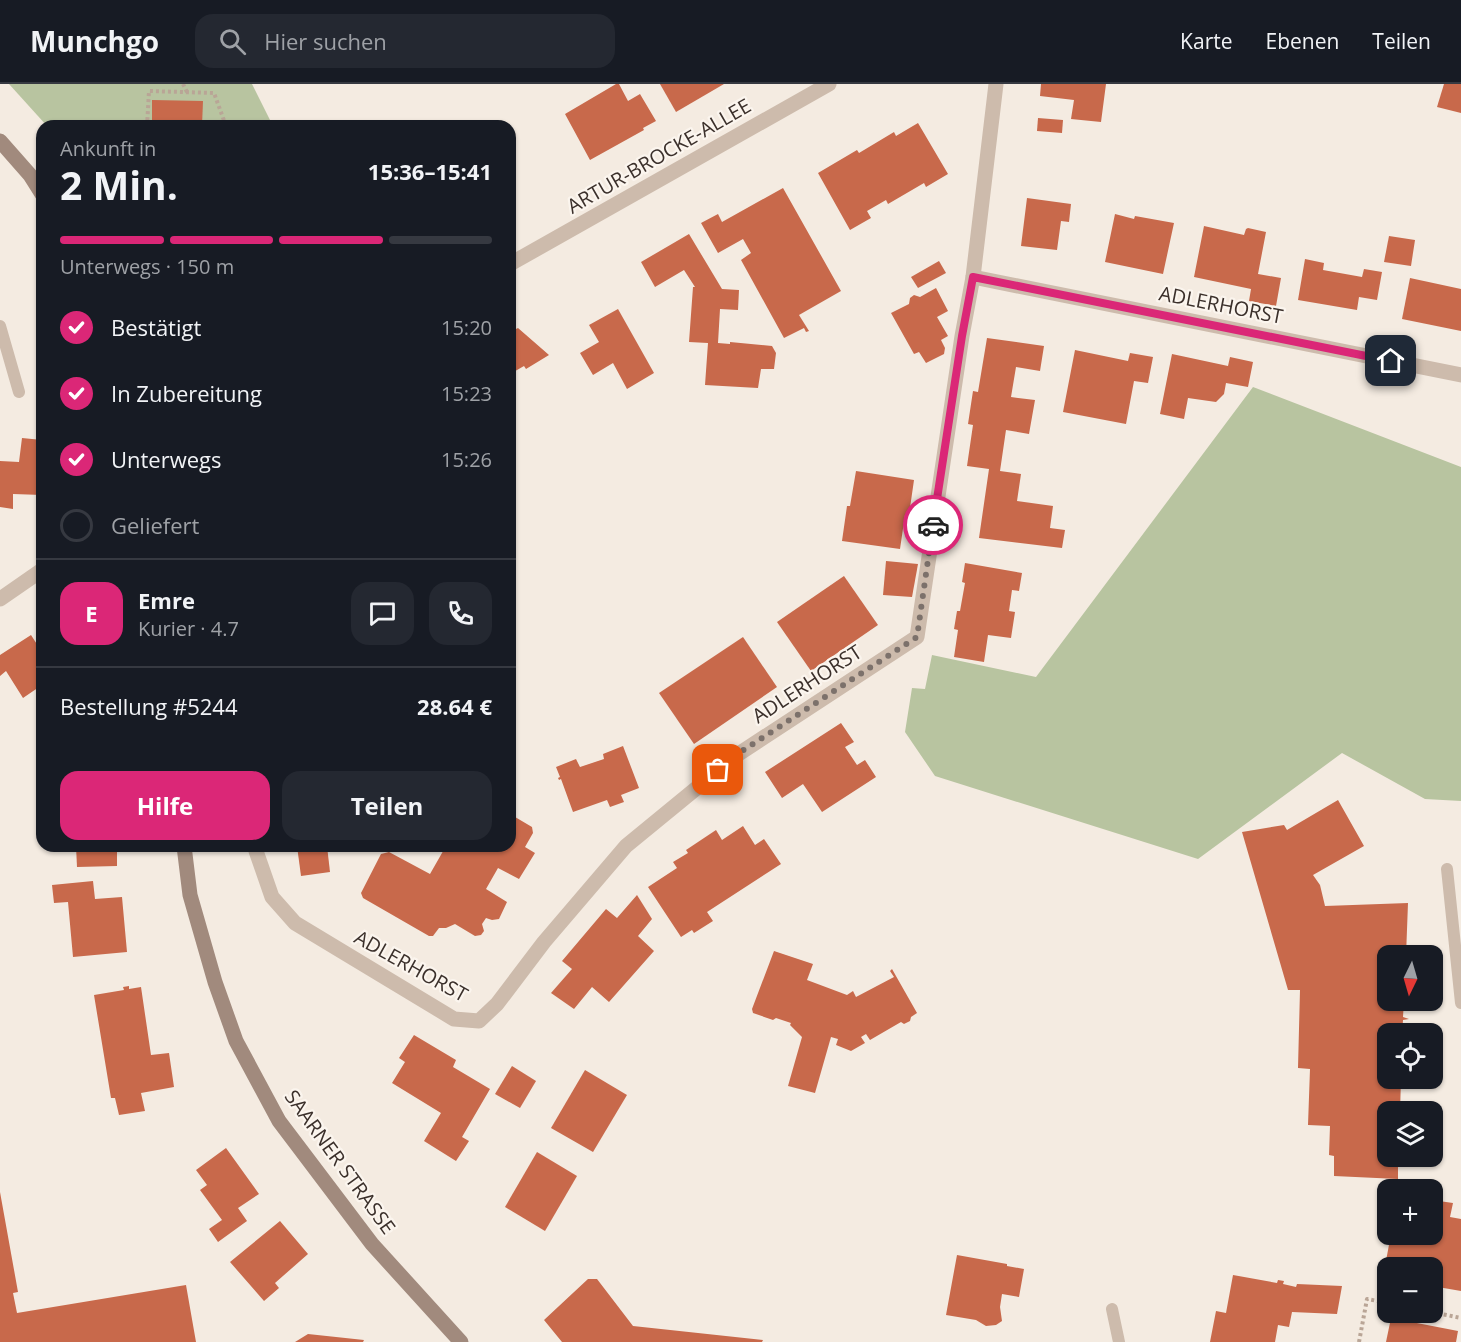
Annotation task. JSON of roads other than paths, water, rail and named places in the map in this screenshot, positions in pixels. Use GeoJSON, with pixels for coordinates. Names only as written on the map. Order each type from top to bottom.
{"type":"FeatureCollection","features":[{"type":"Feature","properties":{"kind":"main road"},"geometry":{"type":"LineString","coordinates":[[0,141],[36,184]]}},
{"type":"Feature","properties":{"kind":"main road","name":"SAARNER STRASSE"},"geometry":{"type":"LineString","coordinates":[[185,852],[190,895],[215,982],[236,1041],[279,1120],[372,1244],[461,1342]]}},
{"type":"Feature","properties":{"kind":"street","name":"ARTUR-BROCKE-ALLEE"},"geometry":{"type":"LineString","coordinates":[[516,261],[829,84]]}},
{"type":"Feature","properties":{"kind":"street","name":"ADLERHORST"},"geometry":{"type":"LineString","coordinates":[[258,852],[273,897],[295,923],[454,1018],[479,1021],[497,1004],[544,942],[626,846],[736,755],[917,637],[962,336],[973,277],[996,84]]}},
{"type":"Feature","properties":{"kind":"street","name":"ADLERHORST"},"geometry":{"type":"LineString","coordinates":[[973,277],[1461,375]]}},
{"type":"Feature","properties":{"kind":"street"},"geometry":{"type":"LineString","coordinates":[[0,599],[36,574]]}},
{"type":"Feature","properties":{"kind":"lane"},"geometry":{"type":"LineString","coordinates":[[0,326],[19,392]]}},
{"type":"Feature","properties":{"kind":"lane"},"geometry":{"type":"LineString","coordinates":[[1447,869],[1461,1003]]}},
{"type":"Feature","properties":{"kind":"lane"},"geometry":{"type":"LineString","coordinates":[[1112,1309],[1119,1342]]}}]}
